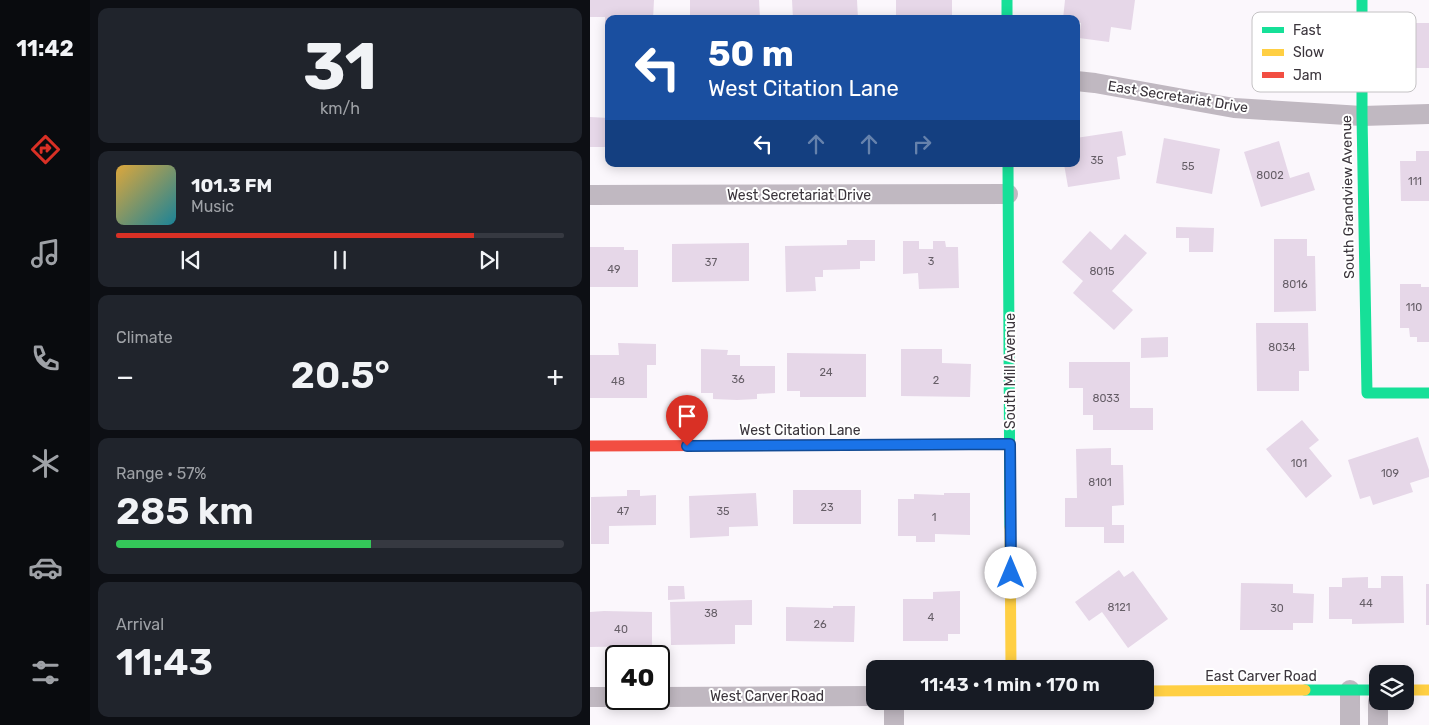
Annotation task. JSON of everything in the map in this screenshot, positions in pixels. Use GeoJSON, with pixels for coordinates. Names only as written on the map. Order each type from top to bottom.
{"type":"FeatureCollection","features":[{"type":"Feature","properties":{"kind":"street"},"geometry":{"type":"LineString","coordinates":[[1007,0],[1007,15]]}},
{"type":"Feature","properties":{"kind":"street","name":"East Secretariat Drive"},"geometry":{"type":"LineString","coordinates":[[1080,82],[1234,108],[1362,116],[1429,114]]}},
{"type":"Feature","properties":{"kind":"street","name":"South Grandview Avenue"},"geometry":{"type":"LineString","coordinates":[[1362,92],[1366,393],[1429,393]]}},
{"type":"Feature","properties":{"kind":"street","name":"South Mill Avenue"},"geometry":{"type":"LineString","coordinates":[[1008,167],[1011,660]]}},
{"type":"Feature","properties":{"kind":"street","name":"West Secretariat Drive"},"geometry":{"type":"LineString","coordinates":[[590,196],[1008,194]]}},
{"type":"Feature","properties":{"kind":"street","name":"West Citation Lane"},"geometry":{"type":"LineString","coordinates":[[590,446],[1010,444]]}},
{"type":"Feature","properties":{"kind":"street"},"geometry":{"type":"LineString","coordinates":[[1350,690],[1350,725]]}},
{"type":"Feature","properties":{"kind":"street","name":"East Carver Road"},"geometry":{"type":"LineString","coordinates":[[1154,691],[1369,690]]}},
{"type":"Feature","properties":{"kind":"street"},"geometry":{"type":"LineString","coordinates":[[1414,690],[1429,690]]}},
{"type":"Feature","properties":{"kind":"street","name":"West Carver Road"},"geometry":{"type":"LineString","coordinates":[[670,696],[866,696]]}},
{"type":"Feature","properties":{"kind":"street"},"geometry":{"type":"LineString","coordinates":[[590,697],[605,697]]}},
{"type":"Feature","properties":{"kind":"street"},"geometry":{"type":"LineString","coordinates":[[894,710],[894,725]]}},
{"type":"Feature","properties":{"kind":"street"},"geometry":{"type":"LineString","coordinates":[[1378,710],[1378,725]]}},
{"type":"Feature","properties":{"kind":"building"},"geometry":{"type":"Polygon","coordinates":[[[590,0],[654,0],[653,15],[605,15],[605,17],[590,17],[590,0]]]}},
{"type":"Feature","properties":{"kind":"building"},"geometry":{"type":"Polygon","coordinates":[[[690,0],[759,0],[760,15],[690,15],[690,0]]]}},
{"type":"Feature","properties":{"kind":"building"},"geometry":{"type":"Polygon","coordinates":[[[792,0],[857,0],[858,15],[793,15],[792,0]]]}},
{"type":"Feature","properties":{"kind":"building"},"geometry":{"type":"Polygon","coordinates":[[[896,0],[952,0],[952,15],[896,15],[896,0]]]}},
{"type":"Feature","properties":{"kind":"building"},"geometry":{"type":"Polygon","coordinates":[[[1065,0],[1135,0],[1131,30],[1111,27],[1109,42],[1080,38],[1080,15],[1063,15],[1065,0]]]}},
{"type":"Feature","properties":{"kind":"building"},"geometry":{"type":"Polygon","coordinates":[[[1416,23],[1429,23],[1429,68],[1416,68],[1416,23]]]}},
{"type":"Feature","properties":{"kind":"building"},"geometry":{"type":"Polygon","coordinates":[[[590,117],[605,118],[605,147],[590,147],[590,117]]]}},
{"type":"Feature","properties":{"kind":"building"},"geometry":{"type":"Polygon","coordinates":[[[1122,131],[1126,155],[1117,157],[1120,179],[1068,187],[1065,167],[1080,167],[1080,137],[1122,131]]]}},
{"type":"Feature","properties":{"kind":"building"},"geometry":{"type":"Polygon","coordinates":[[[1164,138],[1220,149],[1212,194],[1156,183],[1164,138]]]}},
{"type":"Feature","properties":{"kind":"building"},"geometry":{"type":"Polygon","coordinates":[[[1279,141],[1290,178],[1309,172],[1315,190],[1261,207],[1244,152],[1279,141]]]}},
{"type":"Feature","properties":{"kind":"building"},"geometry":{"type":"Polygon","coordinates":[[[1416,151],[1429,151],[1429,201],[1401,201],[1400,161],[1416,161],[1416,151]]]}},
{"type":"Feature","properties":{"kind":"building"},"geometry":{"type":"Polygon","coordinates":[[[1176,227],[1214,228],[1213,252],[1189,252],[1189,238],[1176,238],[1176,227]]]}},
{"type":"Feature","properties":{"kind":"building"},"geometry":{"type":"Polygon","coordinates":[[[1090,231],[1111,250],[1125,234],[1147,253],[1112,291],[1133,310],[1114,330],[1073,293],[1083,281],[1062,262],[1090,231]]]}},
{"type":"Feature","properties":{"kind":"building"},"geometry":{"type":"Polygon","coordinates":[[[1274,239],[1307,239],[1307,256],[1315,256],[1316,311],[1274,312],[1274,239]]]}},
{"type":"Feature","properties":{"kind":"building"},"geometry":{"type":"Polygon","coordinates":[[[847,240],[875,240],[875,261],[860,261],[860,269],[823,270],[823,277],[815,277],[816,291],[786,292],[785,246],[847,245],[847,240]]]}},
{"type":"Feature","properties":{"kind":"building"},"geometry":{"type":"Polygon","coordinates":[[[903,241],[919,241],[919,249],[933,249],[933,241],[945,241],[946,247],[958,247],[959,288],[919,289],[918,273],[903,274],[903,241]]]}},
{"type":"Feature","properties":{"kind":"building"},"geometry":{"type":"Polygon","coordinates":[[[749,243],[749,281],[672,282],[672,244],[749,243]]]}},
{"type":"Feature","properties":{"kind":"building"},"geometry":{"type":"Polygon","coordinates":[[[590,247],[624,247],[624,250],[638,250],[638,287],[590,287],[590,247]]]}},
{"type":"Feature","properties":{"kind":"building"},"geometry":{"type":"Polygon","coordinates":[[[1400,284],[1421,284],[1421,287],[1429,287],[1429,342],[1417,342],[1417,337],[1410,337],[1409,328],[1400,328],[1400,284]]]}},
{"type":"Feature","properties":{"kind":"building"},"geometry":{"type":"Polygon","coordinates":[[[1256,323],[1308,323],[1309,371],[1299,371],[1299,391],[1257,391],[1256,323]]]}},
{"type":"Feature","properties":{"kind":"building"},"geometry":{"type":"Polygon","coordinates":[[[1168,337],[1168,357],[1141,358],[1141,338],[1168,337]]]}},
{"type":"Feature","properties":{"kind":"building"},"geometry":{"type":"Polygon","coordinates":[[[618,343],[656,344],[656,365],[647,365],[647,398],[590,398],[590,355],[619,355],[618,343]]]}},
{"type":"Feature","properties":{"kind":"building"},"geometry":{"type":"Polygon","coordinates":[[[701,349],[728,350],[727,355],[740,355],[740,366],[775,366],[775,393],[757,394],[757,399],[737,400],[713,399],[713,393],[701,393],[701,349]]]}},
{"type":"Feature","properties":{"kind":"building"},"geometry":{"type":"Polygon","coordinates":[[[901,349],[942,349],[942,363],[971,364],[970,397],[901,396],[901,349]]]}},
{"type":"Feature","properties":{"kind":"building"},"geometry":{"type":"Polygon","coordinates":[[[787,353],[866,354],[866,397],[800,397],[800,391],[787,391],[787,353]]]}},
{"type":"Feature","properties":{"kind":"building"},"geometry":{"type":"Polygon","coordinates":[[[1069,362],[1130,362],[1130,408],[1153,408],[1153,430],[1093,430],[1093,415],[1083,415],[1083,388],[1069,388],[1069,362]]]}},
{"type":"Feature","properties":{"kind":"building"},"geometry":{"type":"Polygon","coordinates":[[[1302,420],[1319,440],[1309,448],[1332,476],[1306,498],[1266,449],[1302,420]]]}},
{"type":"Feature","properties":{"kind":"building"},"geometry":{"type":"Polygon","coordinates":[[[1418,437],[1429,470],[1429,477],[1410,483],[1413,492],[1373,505],[1370,496],[1360,499],[1348,460],[1418,437]]]}},
{"type":"Feature","properties":{"kind":"building"},"geometry":{"type":"Polygon","coordinates":[[[1111,448],[1111,465],[1123,465],[1124,505],[1112,506],[1112,525],[1124,525],[1124,543],[1104,543],[1104,527],[1065,527],[1065,498],[1077,498],[1076,449],[1111,448]]]}},
{"type":"Feature","properties":{"kind":"building"},"geometry":{"type":"Polygon","coordinates":[[[627,490],[640,490],[640,496],[656,495],[656,525],[609,526],[609,544],[591,544],[591,497],[627,496],[627,490]]]}},
{"type":"Feature","properties":{"kind":"building"},"geometry":{"type":"Polygon","coordinates":[[[793,490],[861,490],[861,524],[793,524],[793,490]]]}},
{"type":"Feature","properties":{"kind":"building"},"geometry":{"type":"Polygon","coordinates":[[[756,493],[758,526],[729,527],[729,536],[690,538],[689,496],[756,493]]]}},
{"type":"Feature","properties":{"kind":"building"},"geometry":{"type":"Polygon","coordinates":[[[944,493],[970,493],[970,535],[935,534],[935,542],[916,542],[916,536],[898,536],[898,499],[914,499],[914,494],[944,495],[944,493]]]}},
{"type":"Feature","properties":{"kind":"building"},"geometry":{"type":"Polygon","coordinates":[[[1119,570],[1124,577],[1133,571],[1168,619],[1128,648],[1102,612],[1089,621],[1075,602],[1119,570]]]}},
{"type":"Feature","properties":{"kind":"building"},"geometry":{"type":"Polygon","coordinates":[[[1381,576],[1403,576],[1404,623],[1352,624],[1352,619],[1329,619],[1329,587],[1342,587],[1342,578],[1368,577],[1368,588],[1381,588],[1381,576]]]}},
{"type":"Feature","properties":{"kind":"building"},"geometry":{"type":"Polygon","coordinates":[[[1241,583],[1293,584],[1293,593],[1314,594],[1313,623],[1293,623],[1293,630],[1240,630],[1241,583]]]}},
{"type":"Feature","properties":{"kind":"building"},"geometry":{"type":"Polygon","coordinates":[[[1426,584],[1429,584],[1429,625],[1426,625],[1426,584]]]}},
{"type":"Feature","properties":{"kind":"building"},"geometry":{"type":"Polygon","coordinates":[[[668,586],[684,586],[685,599],[668,600],[668,586]]]}},
{"type":"Feature","properties":{"kind":"building"},"geometry":{"type":"Polygon","coordinates":[[[960,591],[960,634],[948,634],[948,641],[903,641],[903,599],[933,599],[933,592],[960,591]]]}},
{"type":"Feature","properties":{"kind":"building"},"geometry":{"type":"Polygon","coordinates":[[[752,600],[752,625],[735,625],[735,644],[671,645],[670,602],[752,600]]]}},
{"type":"Feature","properties":{"kind":"building"},"geometry":{"type":"Polygon","coordinates":[[[833,606],[855,606],[854,642],[786,641],[786,607],[833,608],[833,606]]]}},
{"type":"Feature","properties":{"kind":"building"},"geometry":{"type":"Polygon","coordinates":[[[590,612],[652,612],[652,645],[605,645],[605,647],[590,647],[590,612]]]}},
{"type":"Feature","properties":{"kind":"traffic: fast"},"geometry":{"type":"LineString","coordinates":[[1007,0],[1007,15]]}},
{"type":"Feature","properties":{"kind":"traffic: fast"},"geometry":{"type":"LineString","coordinates":[[1362,0],[1362,12]]}},
{"type":"Feature","properties":{"kind":"traffic: fast"},"geometry":{"type":"LineString","coordinates":[[1362,92],[1367,393],[1429,393]]}},
{"type":"Feature","properties":{"kind":"traffic: fast"},"geometry":{"type":"LineString","coordinates":[[1008,167],[1010,527]]}},
{"type":"Feature","properties":{"kind":"traffic: fast"},"geometry":{"type":"LineString","coordinates":[[1305,690],[1369,690]]}},
{"type":"Feature","properties":{"kind":"traffic: slow"},"geometry":{"type":"LineString","coordinates":[[840,445],[1010,444]]}},
{"type":"Feature","properties":{"kind":"traffic: slow"},"geometry":{"type":"LineString","coordinates":[[1010,527],[1011,660]]}},
{"type":"Feature","properties":{"kind":"traffic: slow"},"geometry":{"type":"LineString","coordinates":[[1154,691],[1305,690]]}},
{"type":"Feature","properties":{"kind":"traffic: slow"},"geometry":{"type":"LineString","coordinates":[[1414,690],[1429,690]]}},
{"type":"Feature","properties":{"kind":"traffic: jam"},"geometry":{"type":"LineString","coordinates":[[590,446],[840,445]]}},
{"type":"Feature","properties":{"kind":"route"},"geometry":{"type":"LineString","coordinates":[[687,446],[1010,444],[1011,573]]}}]}
